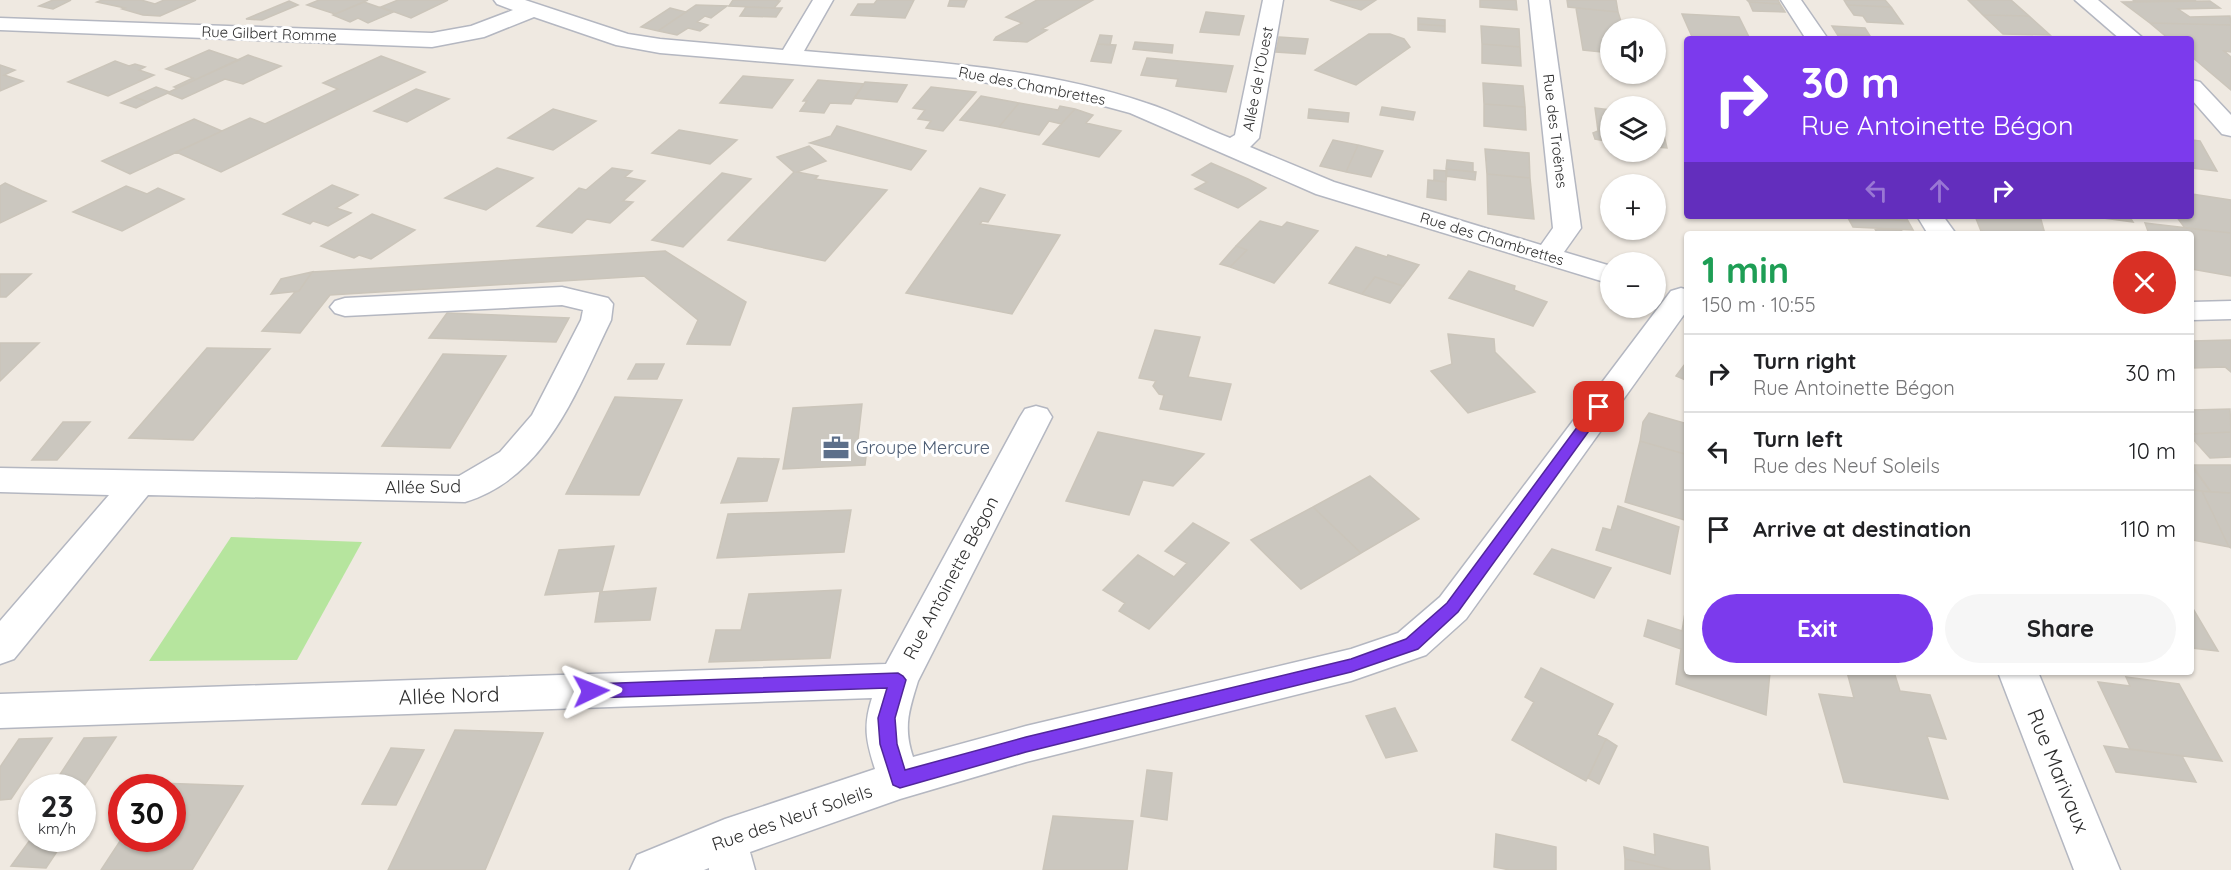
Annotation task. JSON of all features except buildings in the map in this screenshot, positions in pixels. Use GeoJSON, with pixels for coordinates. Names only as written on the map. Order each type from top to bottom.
{"type":"FeatureCollection","features":[{"type":"Feature","properties":{"kind":"street","name":"Rue des Chambrettes"},"geometry":{"type":"LineString","coordinates":[[504,0],[624,40],[660,46],[958,71],[1073,90],[1138,108],[1325,188],[1600,272]]}},
{"type":"Feature","properties":{"kind":"street"},"geometry":{"type":"LineString","coordinates":[[790,56],[823,0]]}},
{"type":"Feature","properties":{"kind":"street","name":"Allée de l'Ouest"},"geometry":{"type":"LineString","coordinates":[[1231,149],[1247,138],[1272,0]]}},
{"type":"Feature","properties":{"kind":"street","name":"Rue des Troënes"},"geometry":{"type":"LineString","coordinates":[[1539,0],[1567,228],[1548,255]]}},
{"type":"Feature","properties":{"kind":"street"},"geometry":{"type":"LineString","coordinates":[[1791,0],[1814,36]]}},
{"type":"Feature","properties":{"kind":"street"},"geometry":{"type":"LineString","coordinates":[[2085,0],[2129,36]]}},
{"type":"Feature","properties":{"kind":"street","name":"Rue Gilbert Romme"},"geometry":{"type":"LineString","coordinates":[[0,24],[432,40],[476,32],[533,10]]}},
{"type":"Feature","properties":{"kind":"street"},"geometry":{"type":"LineString","coordinates":[[2194,89],[2231,129]]}},
{"type":"Feature","properties":{"kind":"street","name":"Rue des Neuf Soleils"},"geometry":{"type":"LineString","coordinates":[[653,870],[728,855],[900,780],[1026,744],[1351,666],[1412,644],[1453,608],[1675,294]]}},
{"type":"Feature","properties":{"kind":"street","name":"Allée Sud"},"geometry":{"type":"LineString","coordinates":[[0,480],[465,489],[512,460],[545,421],[596,320],[598,304],[562,296],[345,307]]}},
{"type":"Feature","properties":{"kind":"street"},"geometry":{"type":"LineString","coordinates":[[2194,311],[2231,310]]}},
{"type":"Feature","properties":{"kind":"street","name":"Rue Antoinette Bégon"},"geometry":{"type":"LineString","coordinates":[[900,780],[888,744],[886,718],[898,680],[1036,417]]}},
{"type":"Feature","properties":{"kind":"street"},"geometry":{"type":"LineString","coordinates":[[0,648],[139,483]]}},
{"type":"Feature","properties":{"kind":"street","name":"Rue Marivaux"},"geometry":{"type":"LineString","coordinates":[[2019,675],[2097,870]]}},
{"type":"Feature","properties":{"kind":"street","name":"Allée Nord"},"geometry":{"type":"LineString","coordinates":[[0,711],[898,680]]}},
{"type":"Feature","properties":{"kind":"green space"},"geometry":{"type":"Polygon","coordinates":[[[231,537],[362,542],[297,660],[149,661],[231,537]]]}},
{"type":"Feature","properties":{"kind":"place","name":"Groupe Mercure"},"geometry":{"type":"Point","coordinates":[836,448]}},
{"type":"Feature","properties":{"kind":"route"},"geometry":{"type":"LineString","coordinates":[[591,691],[898,680],[886,718],[888,744],[900,780],[1026,744],[1351,666],[1412,644],[1453,608],[1599,407]]}}]}
